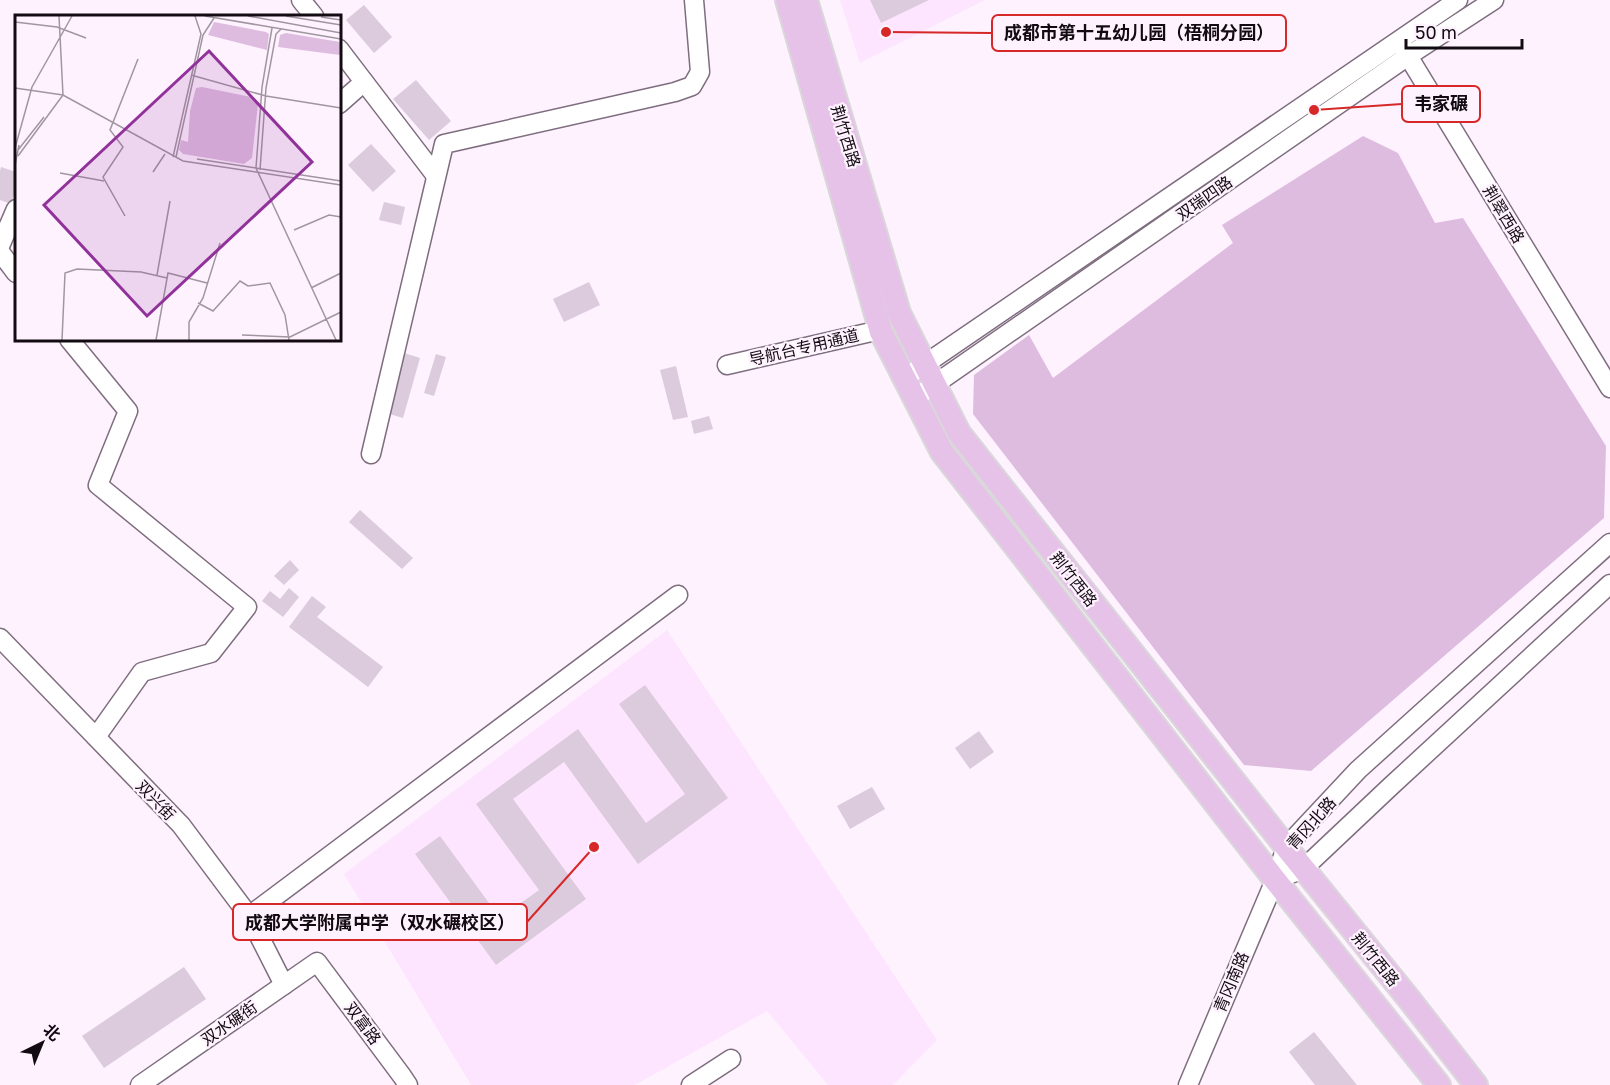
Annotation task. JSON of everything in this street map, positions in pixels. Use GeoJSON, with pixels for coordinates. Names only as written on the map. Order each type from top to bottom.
{"type":"FeatureCollection","features":[{"type":"Feature","properties":{"kind":"main road","name":"荆竹西路"},"geometry":{"type":"LineString","coordinates":[[787,0],[880,330],[942,452],[1439,1085]]}},
{"type":"Feature","properties":{"kind":"main road","name":"荆竹西路"},"geometry":{"type":"LineString","coordinates":[[806,0],[899,313],[959,433],[1476,1085]]}},
{"type":"Feature","properties":{"kind":"street"},"geometry":{"type":"LineString","coordinates":[[301,0],[313,15]]}},
{"type":"Feature","properties":{"kind":"street"},"geometry":{"type":"LineString","coordinates":[[371,454],[444,144],[675,92],[692,86],[700,72],[694,0]]}},
{"type":"Feature","properties":{"kind":"street","name":"双瑞四路"},"geometry":{"type":"LineString","coordinates":[[904,378],[1458,0]]}},
{"type":"Feature","properties":{"kind":"street","name":"双瑞四路"},"geometry":{"type":"LineString","coordinates":[[915,398],[1408,56],[1494,0]]}},
{"type":"Feature","properties":{"kind":"street","name":"荆翠西路"},"geometry":{"type":"LineString","coordinates":[[1398,40],[1610,388]]}},
{"type":"Feature","properties":{"kind":"street"},"geometry":{"type":"LineString","coordinates":[[340,50],[436,176]]}},
{"type":"Feature","properties":{"kind":"street"},"geometry":{"type":"LineString","coordinates":[[340,103],[364,82]]}},
{"type":"Feature","properties":{"kind":"street"},"geometry":{"type":"LineString","coordinates":[[0,246],[15,211]]}},
{"type":"Feature","properties":{"kind":"street"},"geometry":{"type":"LineString","coordinates":[[0,252],[15,272]]}},
{"type":"Feature","properties":{"kind":"street","name":"导航台专用通道"},"geometry":{"type":"LineString","coordinates":[[727,365],[880,330]]}},
{"type":"Feature","properties":{"kind":"street"},"geometry":{"type":"LineString","coordinates":[[70,340],[128,411],[98,485],[247,607],[211,653],[142,672],[96,737]]}},
{"type":"Feature","properties":{"kind":"street","name":"青冈北路"},"geometry":{"type":"LineString","coordinates":[[1275,879],[1286,848],[1358,770],[1610,543]]}},
{"type":"Feature","properties":{"kind":"street","name":"青冈北路"},"geometry":{"type":"LineString","coordinates":[[1275,879],[1304,869],[1610,584]]}},
{"type":"Feature","properties":{"kind":"street"},"geometry":{"type":"LineString","coordinates":[[249,916],[678,595]]}},
{"type":"Feature","properties":{"kind":"street","name":"双兴街"},"geometry":{"type":"LineString","coordinates":[[0,638],[181,825],[249,916],[284,984]]}},
{"type":"Feature","properties":{"kind":"street","name":"青冈南路"},"geometry":{"type":"LineString","coordinates":[[1188,1085],[1275,879]]}},
{"type":"Feature","properties":{"kind":"street","name":"双水碾街"},"geometry":{"type":"LineString","coordinates":[[140,1085],[317,962]]}},
{"type":"Feature","properties":{"kind":"street","name":"双富路"},"geometry":{"type":"LineString","coordinates":[[317,962],[408,1085]]}},
{"type":"Feature","properties":{"kind":"street"},"geometry":{"type":"LineString","coordinates":[[691,1085],[731,1059]]}},
{"type":"Feature","properties":{"kind":"shaded area"},"geometry":{"type":"Polygon","coordinates":[[[840,0],[985,0],[860,63],[840,0]]]}},
{"type":"Feature","properties":{"kind":"shaded area"},"geometry":{"type":"Polygon","coordinates":[[[1363,136],[1398,153],[1435,223],[1463,218],[1606,446],[1604,518],[1311,771],[1244,765],[973,414],[974,375],[1029,335],[1053,378],[1233,243],[1222,225],[1363,136]]]}},
{"type":"Feature","properties":{"kind":"shaded area"},"geometry":{"type":"Polygon","coordinates":[[[667,630],[937,1040],[893,1085],[828,1085],[767,1011],[635,1085],[471,1085],[344,874],[667,630]]]}},
{"type":"Feature","properties":{"kind":"building"},"geometry":{"type":"Polygon","coordinates":[[[870,0],[929,0],[881,23],[870,0]]]}},
{"type":"Feature","properties":{"kind":"building"},"geometry":{"type":"Polygon","coordinates":[[[364,5],[392,37],[374,53],[346,20],[364,5]]]}},
{"type":"Feature","properties":{"kind":"building"},"geometry":{"type":"Polygon","coordinates":[[[416,80],[451,121],[429,140],[393,99],[416,80]]]}},
{"type":"Feature","properties":{"kind":"building"},"geometry":{"type":"Polygon","coordinates":[[[371,144],[396,171],[373,192],[348,165],[371,144]]]}},
{"type":"Feature","properties":{"kind":"building"},"geometry":{"type":"Polygon","coordinates":[[[1,167],[15,172],[15,190],[11,204],[0,200],[1,167]]]}},
{"type":"Feature","properties":{"kind":"building"},"geometry":{"type":"Polygon","coordinates":[[[384,202],[405,207],[401,225],[379,220],[384,202]]]}},
{"type":"Feature","properties":{"kind":"building"},"geometry":{"type":"Polygon","coordinates":[[[589,282],[600,305],[564,322],[553,299],[589,282]]]}},
{"type":"Feature","properties":{"kind":"building"},"geometry":{"type":"Polygon","coordinates":[[[404,353],[420,358],[403,418],[386,413],[404,353]]]}},
{"type":"Feature","properties":{"kind":"building"},"geometry":{"type":"Polygon","coordinates":[[[436,354],[446,357],[434,396],[424,393],[436,354]]]}},
{"type":"Feature","properties":{"kind":"building"},"geometry":{"type":"Polygon","coordinates":[[[676,366],[688,417],[673,420],[660,370],[676,366]]]}},
{"type":"Feature","properties":{"kind":"building"},"geometry":{"type":"Polygon","coordinates":[[[709,416],[713,429],[694,434],[691,421],[709,416]]]}},
{"type":"Feature","properties":{"kind":"building"},"geometry":{"type":"Polygon","coordinates":[[[360,510],[413,558],[402,569],[349,522],[360,510]]]}},
{"type":"Feature","properties":{"kind":"building"},"geometry":{"type":"Polygon","coordinates":[[[290,560],[299,570],[284,585],[274,576],[290,560]]]}},
{"type":"Feature","properties":{"kind":"building"},"geometry":{"type":"Polygon","coordinates":[[[289,588],[299,597],[283,617],[262,601],[270,591],[280,599],[289,588]]]}},
{"type":"Feature","properties":{"kind":"building"},"geometry":{"type":"Polygon","coordinates":[[[312,596],[326,607],[317,617],[383,667],[368,687],[289,627],[312,596]]]}},
{"type":"Feature","properties":{"kind":"building"},"geometry":{"type":"Polygon","coordinates":[[[645,685],[728,798],[638,864],[564,762],[513,799],[586,899],[496,965],[415,854],[440,836],[500,918],[539,890],[476,804],[578,729],[646,823],[685,794],[619,704],[645,685]]]}},
{"type":"Feature","properties":{"kind":"building"},"geometry":{"type":"Polygon","coordinates":[[[979,731],[994,752],[970,769],[955,748],[979,731]]]}},
{"type":"Feature","properties":{"kind":"building"},"geometry":{"type":"Polygon","coordinates":[[[872,787],[885,809],[850,829],[837,806],[872,787]]]}},
{"type":"Feature","properties":{"kind":"building"},"geometry":{"type":"Polygon","coordinates":[[[184,967],[206,999],[104,1068],[82,1036],[184,967]]]}},
{"type":"Feature","properties":{"kind":"building"},"geometry":{"type":"Polygon","coordinates":[[[1314,1032],[1357,1085],[1315,1085],[1289,1052],[1314,1032]]]}},
{"type":"Feature","properties":{"kind":"place","name":"成都市第十五幼儿园（梧桐分园）"},"geometry":{"type":"Point","coordinates":[886,32]}},
{"type":"Feature","properties":{"kind":"place","name":"韦家碾"},"geometry":{"type":"Point","coordinates":[1314,110]}},
{"type":"Feature","properties":{"kind":"place","name":"成都大学附属中学（双水碾校区）"},"geometry":{"type":"Point","coordinates":[594,847]}}]}
